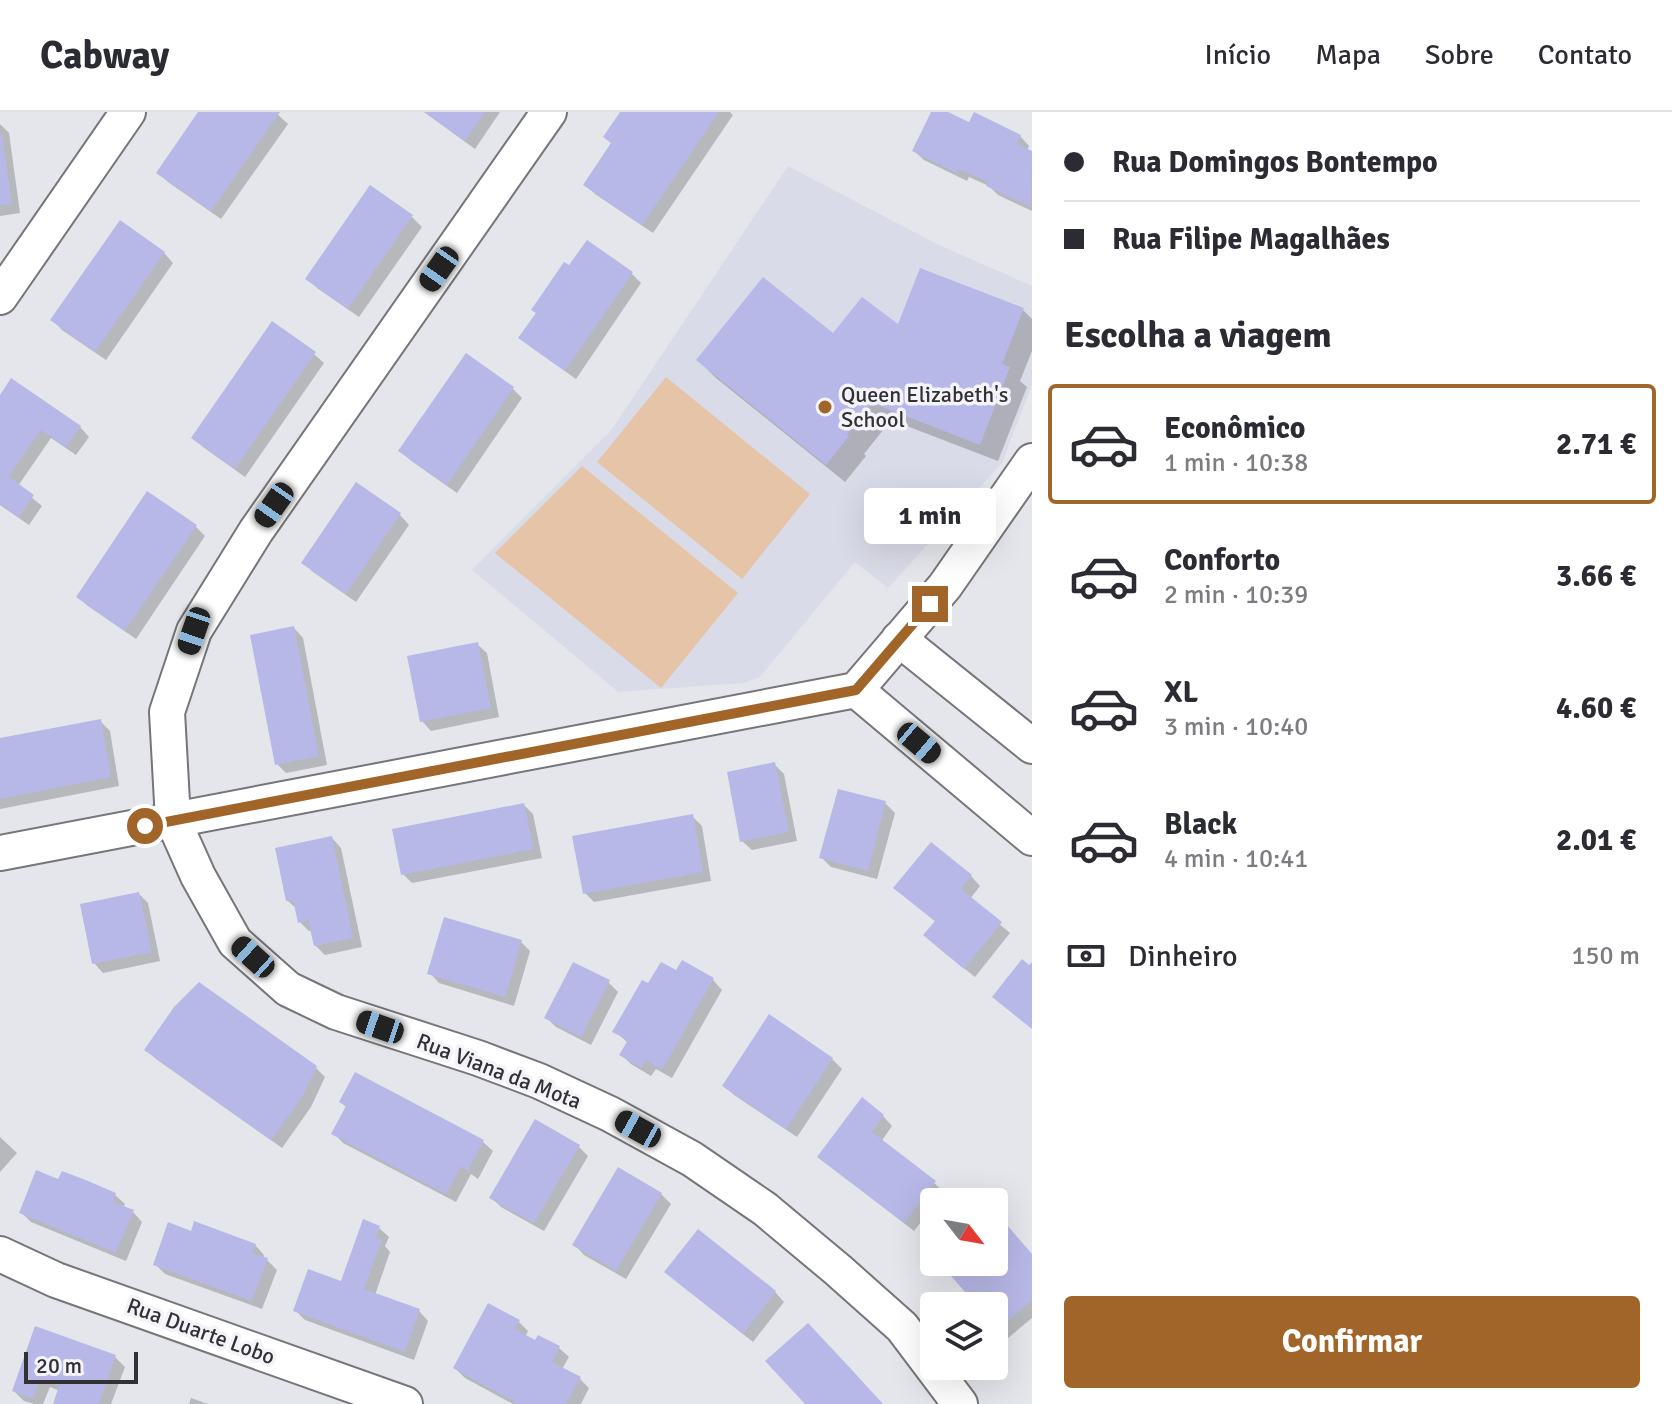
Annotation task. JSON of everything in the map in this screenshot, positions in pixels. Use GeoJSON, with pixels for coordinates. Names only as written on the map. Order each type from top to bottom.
{"type":"FeatureCollection","features":[{"type":"Feature","properties":{"kind":"street"},"geometry":{"type":"LineString","coordinates":[[0,297],[128,112]]}},
{"type":"Feature","properties":{"kind":"street"},"geometry":{"type":"LineString","coordinates":[[173,820],[167,712],[194,631],[256,531],[549,112]]}},
{"type":"Feature","properties":{"kind":"street"},"geometry":{"type":"LineString","coordinates":[[0,853],[856,690],[945,586],[1032,461]]}},
{"type":"Feature","properties":{"kind":"street"},"geometry":{"type":"LineString","coordinates":[[899,639],[1032,746]]}},
{"type":"Feature","properties":{"kind":"street"},"geometry":{"type":"LineString","coordinates":[[856,690],[1032,838]]}},
{"type":"Feature","properties":{"kind":"street","name":"Rua Viana da Mota"},"geometry":{"type":"LineString","coordinates":[[173,820],[198,876],[235,942],[288,989],[336,1012],[539,1081],[610,1114],[692,1159],[765,1209],[902,1327],[960,1404]]}},
{"type":"Feature","properties":{"kind":"street","name":"Rua Duarte Lobo"},"geometry":{"type":"LineString","coordinates":[[0,1254],[56,1280],[405,1404]]}},
{"type":"Feature","properties":{"kind":"shaded area","name":"Queen Elizabeth's School"},"geometry":{"type":"Polygon","coordinates":[[[788,166],[937,244],[1032,286],[1032,385],[1002,463],[888,588],[855,562],[760,677],[743,683],[618,692],[472,570],[612,429],[788,166]]]}},
{"type":"Feature","properties":{"kind":"shaded area"},"geometry":{"type":"Polygon","coordinates":[[[666,377],[810,494],[742,579],[597,462],[666,377]]]}},
{"type":"Feature","properties":{"kind":"shaded area"},"geometry":{"type":"Polygon","coordinates":[[[582,466],[738,593],[661,688],[495,553],[582,466]]]}},
{"type":"Feature","properties":{"kind":"building"},"geometry":{"type":"Polygon","coordinates":[[[198,112],[280,112],[211,211],[156,173],[198,112]]]}},
{"type":"Feature","properties":{"kind":"building"},"geometry":{"type":"Polygon","coordinates":[[[424,112],[485,112],[465,141],[424,112]]]}},
{"type":"Feature","properties":{"kind":"building"},"geometry":{"type":"Polygon","coordinates":[[[620,112],[719,112],[642,225],[583,185],[611,143],[603,137],[620,112]]]}},
{"type":"Feature","properties":{"kind":"building"},"geometry":{"type":"Polygon","coordinates":[[[931,112],[948,112],[969,122],[974,112],[1021,135],[1017,144],[1032,151],[1031,207],[986,186],[988,182],[959,169],[957,173],[912,151],[931,112]]]}},
{"type":"Feature","properties":{"kind":"building"},"geometry":{"type":"Polygon","coordinates":[[[2,135],[12,204],[0,205],[2,135]]]}},
{"type":"Feature","properties":{"kind":"building"},"geometry":{"type":"Polygon","coordinates":[[[370,185],[413,215],[348,309],[305,279],[370,185]]]}},
{"type":"Feature","properties":{"kind":"building"},"geometry":{"type":"Polygon","coordinates":[[[120,220],[165,252],[95,352],[50,320],[120,220]]]}},
{"type":"Feature","properties":{"kind":"building"},"geometry":{"type":"Polygon","coordinates":[[[587,240],[633,272],[565,371],[518,338],[536,313],[531,310],[564,262],[569,265],[587,240]]]}},
{"type":"Feature","properties":{"kind":"building"},"geometry":{"type":"Polygon","coordinates":[[[920,268],[1024,308],[1002,364],[1010,367],[980,445],[872,403],[826,465],[696,360],[763,277],[833,333],[862,297],[898,324],[920,268]]]}},
{"type":"Feature","properties":{"kind":"building"},"geometry":{"type":"Polygon","coordinates":[[[272,321],[316,352],[235,469],[191,438],[272,321]]]}},
{"type":"Feature","properties":{"kind":"building"},"geometry":{"type":"Polygon","coordinates":[[[466,353],[514,387],[447,485],[398,451],[466,353]]]}},
{"type":"Feature","properties":{"kind":"building"},"geometry":{"type":"Polygon","coordinates":[[[11,378],[81,426],[66,447],[41,430],[24,454],[9,477],[34,495],[19,517],[0,504],[0,395],[11,378]]]}},
{"type":"Feature","properties":{"kind":"building"},"geometry":{"type":"Polygon","coordinates":[[[356,482],[401,513],[346,594],[301,563],[356,482]]]}},
{"type":"Feature","properties":{"kind":"building"},"geometry":{"type":"Polygon","coordinates":[[[147,491],[197,525],[125,631],[76,597],[147,491]]]}},
{"type":"Feature","properties":{"kind":"building"},"geometry":{"type":"Polygon","coordinates":[[[294,626],[319,756],[275,765],[250,635],[294,626]]]}},
{"type":"Feature","properties":{"kind":"building"},"geometry":{"type":"Polygon","coordinates":[[[478,642],[491,708],[420,722],[407,656],[478,642]]]}},
{"type":"Feature","properties":{"kind":"building"},"geometry":{"type":"Polygon","coordinates":[[[101,719],[111,777],[0,799],[0,738],[101,719]]]}},
{"type":"Feature","properties":{"kind":"building"},"geometry":{"type":"Polygon","coordinates":[[[775,762],[789,832],[740,842],[727,772],[775,762]]]}},
{"type":"Feature","properties":{"kind":"building"},"geometry":{"type":"Polygon","coordinates":[[[838,789],[886,801],[868,871],[819,858],[838,789]]]}},
{"type":"Feature","properties":{"kind":"building"},"geometry":{"type":"Polygon","coordinates":[[[524,803],[534,849],[401,875],[392,829],[524,803]]]}},
{"type":"Feature","properties":{"kind":"building"},"geometry":{"type":"Polygon","coordinates":[[[693,814],[703,872],[583,894],[572,836],[693,814]]]}},
{"type":"Feature","properties":{"kind":"building"},"geometry":{"type":"Polygon","coordinates":[[[332,836],[353,938],[314,946],[308,920],[298,923],[293,900],[286,901],[275,848],[332,836]]]}},
{"type":"Feature","properties":{"kind":"building"},"geometry":{"type":"Polygon","coordinates":[[[931,842],[972,875],[961,889],[1002,922],[964,969],[923,935],[935,921],[893,888],[931,842]]]}},
{"type":"Feature","properties":{"kind":"building"},"geometry":{"type":"Polygon","coordinates":[[[139,892],[152,952],[92,964],[80,904],[139,892]]]}},
{"type":"Feature","properties":{"kind":"building"},"geometry":{"type":"Polygon","coordinates":[[[444,917],[522,940],[505,997],[427,974],[444,917]]]}},
{"type":"Feature","properties":{"kind":"building"},"geometry":{"type":"Polygon","coordinates":[[[1022,959],[1029,965],[1032,962],[1032,1029],[992,997],[1022,959]]]}},
{"type":"Feature","properties":{"kind":"building"},"geometry":{"type":"Polygon","coordinates":[[[682,960],[714,978],[662,1070],[646,1060],[641,1068],[619,1055],[628,1040],[612,1032],[642,980],[648,983],[661,962],[676,970],[682,960]]]}},
{"type":"Feature","properties":{"kind":"building"},"geometry":{"type":"Polygon","coordinates":[[[573,962],[610,980],[581,1037],[544,1018],[573,962]]]}},
{"type":"Feature","properties":{"kind":"building"},"geometry":{"type":"Polygon","coordinates":[[[199,982],[317,1066],[302,1097],[271,1140],[144,1050],[174,1007],[199,982]]]}},
{"type":"Feature","properties":{"kind":"building"},"geometry":{"type":"Polygon","coordinates":[[[769,1014],[833,1058],[786,1129],[722,1086],[769,1014]]]}},
{"type":"Feature","properties":{"kind":"building"},"geometry":{"type":"Polygon","coordinates":[[[355,1072],[484,1140],[468,1171],[461,1166],[446,1194],[331,1134],[346,1106],[339,1102],[355,1072]]]}},
{"type":"Feature","properties":{"kind":"building"},"geometry":{"type":"Polygon","coordinates":[[[862,1097],[884,1115],[872,1132],[936,1181],[931,1188],[920,1188],[920,1202],[904,1223],[817,1157],[862,1097]]]}},
{"type":"Feature","properties":{"kind":"building"},"geometry":{"type":"Polygon","coordinates":[[[535,1119],[580,1145],[534,1223],[489,1198],[535,1119]]]}},
{"type":"Feature","properties":{"kind":"building"},"geometry":{"type":"Polygon","coordinates":[[[618,1167],[662,1193],[616,1271],[572,1245],[618,1167]]]}},
{"type":"Feature","properties":{"kind":"building"},"geometry":{"type":"Polygon","coordinates":[[[36,1170],[58,1179],[62,1171],[88,1181],[116,1193],[113,1202],[134,1210],[116,1253],[19,1213],[36,1170]]]}},
{"type":"Feature","properties":{"kind":"building"},"geometry":{"type":"Polygon","coordinates":[[[363,1219],[380,1226],[376,1238],[382,1240],[364,1289],[420,1309],[405,1352],[293,1311],[308,1269],[341,1281],[363,1219]]]}},
{"type":"Feature","properties":{"kind":"building"},"geometry":{"type":"Polygon","coordinates":[[[194,1221],[256,1244],[252,1253],[268,1258],[252,1301],[153,1265],[168,1222],[191,1231],[194,1221]]]}},
{"type":"Feature","properties":{"kind":"building"},"geometry":{"type":"Polygon","coordinates":[[[1008,1226],[1032,1254],[1032,1300],[1008,1321],[1008,1292],[965,1292],[951,1276],[1008,1276],[1008,1226]]]}},
{"type":"Feature","properties":{"kind":"building"},"geometry":{"type":"Polygon","coordinates":[[[698,1229],[776,1291],[743,1334],[664,1272],[698,1229]]]}},
{"type":"Feature","properties":{"kind":"building"},"geometry":{"type":"Polygon","coordinates":[[[488,1303],[520,1320],[515,1329],[535,1340],[538,1335],[560,1346],[552,1362],[581,1377],[566,1404],[518,1404],[453,1368],[488,1303]]]}},
{"type":"Feature","properties":{"kind":"building"},"geometry":{"type":"Polygon","coordinates":[[[808,1323],[883,1404],[805,1404],[765,1361],[808,1323]]]}},
{"type":"Feature","properties":{"kind":"building"},"geometry":{"type":"Polygon","coordinates":[[[35,1326],[116,1355],[99,1404],[53,1404],[59,1386],[40,1379],[33,1399],[12,1391],[35,1326]]]}},
{"type":"Feature","properties":{"kind":"place","name":"Queen Elizabeth's School"},"geometry":{"type":"Point","coordinates":[825,407]}},
{"type":"Feature","properties":{"kind":"route"},"geometry":{"type":"LineString","coordinates":[[145,826],[856,690],[930,604]]}}]}
